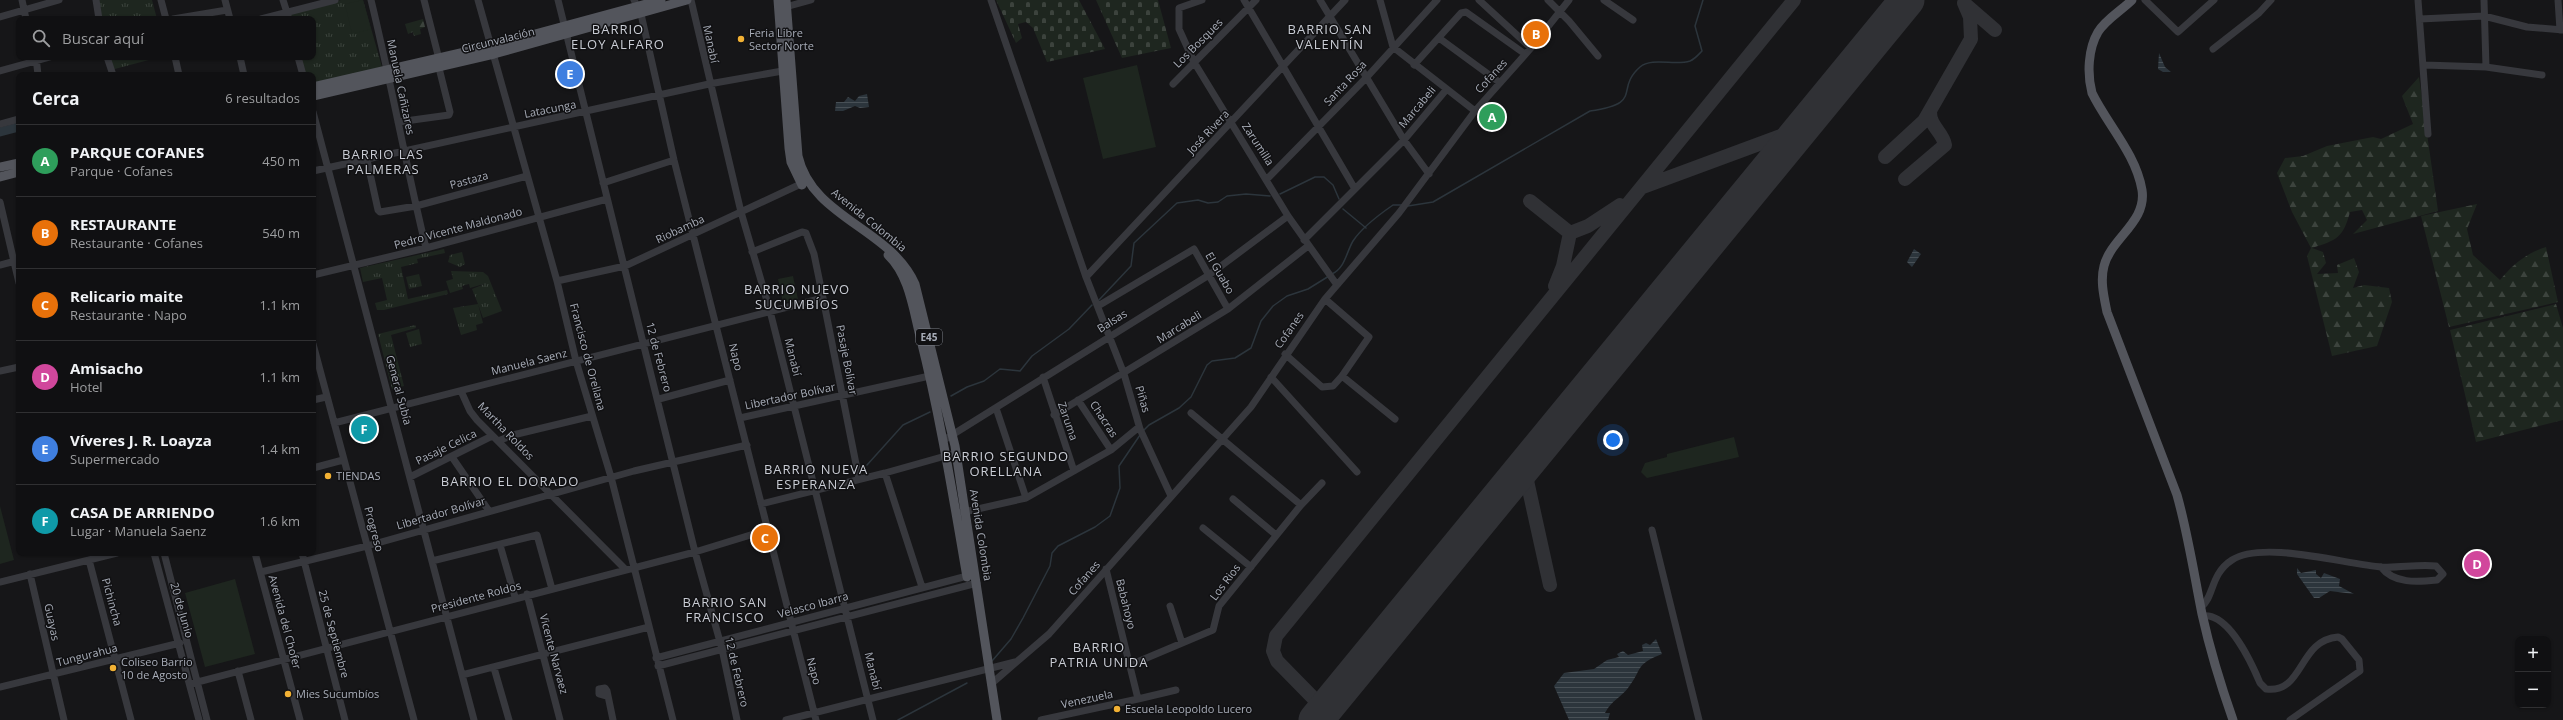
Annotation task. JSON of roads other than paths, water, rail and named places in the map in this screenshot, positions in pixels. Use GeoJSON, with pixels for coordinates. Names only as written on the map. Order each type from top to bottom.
{"type":"FeatureCollection","features":[{"type":"Feature","properties":{"kind":"main road","name":"Circunvalación"},"geometry":{"type":"LineString","coordinates":[[316,86],[389,74],[492,50],[566,31],[661,0]]}},
{"type":"Feature","properties":{"kind":"main road","name":"Circunvalación"},"geometry":{"type":"LineString","coordinates":[[637,7],[687,0]]}},
{"type":"Feature","properties":{"kind":"main road"},"geometry":{"type":"LineString","coordinates":[[2132,0],[2099,31],[2092,47],[2090,66],[2089,82],[2092,93],[2128,155],[2140,183],[2143,199],[2136,220],[2109,253],[2103,269],[2103,288],[2107,312],[2177,495],[2185,524],[2202,612],[2219,679],[2233,720]]}},
{"type":"Feature","properties":{"kind":"main road","name":"Avenida Colombia"},"geometry":{"type":"LineString","coordinates":[[782,4],[798,156],[804,182],[824,200],[892,251],[909,272],[966,512],[973,578],[997,720]]}},
{"type":"Feature","properties":{"kind":"main road","name":"Circunvalación"},"geometry":{"type":"LineString","coordinates":[[316,95],[389,74]]}},
{"type":"Feature","properties":{"kind":"main road"},"geometry":{"type":"LineString","coordinates":[[0,167],[16,164]]}},
{"type":"Feature","properties":{"kind":"main road"},"geometry":{"type":"LineString","coordinates":[[0,177],[16,173]]}},
{"type":"Feature","properties":{"kind":"main road","name":"Avenida Colombia"},"geometry":{"type":"LineString","coordinates":[[951,454],[956,514],[973,578]]}},
{"type":"Feature","properties":{"kind":"street"},"geometry":{"type":"LineString","coordinates":[[22,0],[25,16]]}},
{"type":"Feature","properties":{"kind":"street"},"geometry":{"type":"LineString","coordinates":[[0,17],[59,0]]}},
{"type":"Feature","properties":{"kind":"street"},"geometry":{"type":"LineString","coordinates":[[96,0],[99,16]]}},
{"type":"Feature","properties":{"kind":"street"},"geometry":{"type":"LineString","coordinates":[[161,0],[165,16]]}},
{"type":"Feature","properties":{"kind":"street"},"geometry":{"type":"LineString","coordinates":[[225,0],[229,16]]}},
{"type":"Feature","properties":{"kind":"street"},"geometry":{"type":"LineString","coordinates":[[284,0],[288,16],[334,0]]}},
{"type":"Feature","properties":{"kind":"street","name":"Manuela Cañizares"},"geometry":{"type":"LineString","coordinates":[[370,0],[389,74],[404,152],[426,248]]}},
{"type":"Feature","properties":{"kind":"street"},"geometry":{"type":"LineString","coordinates":[[398,122],[449,115],[450,112],[424,0]]}},
{"type":"Feature","properties":{"kind":"street","name":"Francisco de Orellana"},"geometry":{"type":"LineString","coordinates":[[478,0],[540,218],[576,361],[611,477],[658,666],[674,720]]}},
{"type":"Feature","properties":{"kind":"street","name":"12 de Febrero"},"geometry":{"type":"LineString","coordinates":[[558,0],[607,199],[659,399],[696,552],[722,649],[737,720]]}},
{"type":"Feature","properties":{"kind":"street","name":"Manabí"},"geometry":{"type":"LineString","coordinates":[[691,0],[709,84],[741,212],[770,311],[874,720]]}},
{"type":"Feature","properties":{"kind":"street"},"geometry":{"type":"LineString","coordinates":[[782,4],[811,0]]}},
{"type":"Feature","properties":{"kind":"street","name":"Piñas"},"geometry":{"type":"LineString","coordinates":[[990,0],[1086,277],[1111,334],[1139,426],[1171,496]]}},
{"type":"Feature","properties":{"kind":"street","name":"Zarumilla"},"geometry":{"type":"LineString","coordinates":[[1202,0],[1179,8],[1179,29],[1194,62],[1231,124],[1267,179],[1288,216],[1337,285]]}},
{"type":"Feature","properties":{"kind":"street"},"geometry":{"type":"LineString","coordinates":[[1244,0],[1355,189]]}},
{"type":"Feature","properties":{"kind":"street","name":"Los Bosques"},"geometry":{"type":"LineString","coordinates":[[1173,84],[1256,0]]}},
{"type":"Feature","properties":{"kind":"street"},"geometry":{"type":"LineString","coordinates":[[1320,0],[1404,140],[1429,174]]}},
{"type":"Feature","properties":{"kind":"street","name":"José Rivera"},"geometry":{"type":"LineString","coordinates":[[1086,277],[1231,124],[1283,65],[1331,17],[1345,0]]}},
{"type":"Feature","properties":{"kind":"street"},"geometry":{"type":"LineString","coordinates":[[1380,0],[1393,47],[1446,90],[1475,111]]}},
{"type":"Feature","properties":{"kind":"street","name":"Santa Rosa"},"geometry":{"type":"LineString","coordinates":[[1267,179],[1367,77],[1437,0]]}},
{"type":"Feature","properties":{"kind":"street"},"geometry":{"type":"LineString","coordinates":[[1479,0],[1531,48]]}},
{"type":"Feature","properties":{"kind":"street"},"geometry":{"type":"LineString","coordinates":[[1548,0],[1598,56]]}},
{"type":"Feature","properties":{"kind":"street","name":"Cofanes"},"geometry":{"type":"LineString","coordinates":[[991,684],[1049,634],[1251,407],[1285,354],[1324,298],[1399,214],[1475,111],[1499,82],[1531,48],[1569,0]]}},
{"type":"Feature","properties":{"kind":"street"},"geometry":{"type":"LineString","coordinates":[[1604,0],[1633,20]]}},
{"type":"Feature","properties":{"kind":"street"},"geometry":{"type":"LineString","coordinates":[[2145,0],[2178,32],[2214,0]]}},
{"type":"Feature","properties":{"kind":"street"},"geometry":{"type":"LineString","coordinates":[[2213,49],[2259,13],[2271,0]]}},
{"type":"Feature","properties":{"kind":"street"},"geometry":{"type":"LineString","coordinates":[[2418,0],[2428,134]]}},
{"type":"Feature","properties":{"kind":"street"},"geometry":{"type":"LineString","coordinates":[[2484,0],[2486,67]]}},
{"type":"Feature","properties":{"kind":"street"},"geometry":{"type":"LineString","coordinates":[[2420,19],[2484,16],[2528,27],[2562,30],[2558,0]]}},
{"type":"Feature","properties":{"kind":"street","name":"Napo"},"geometry":{"type":"LineString","coordinates":[[637,7],[792,631],[815,716]]}},
{"type":"Feature","properties":{"kind":"street"},"geometry":{"type":"LineString","coordinates":[[191,16],[227,10]]}},
{"type":"Feature","properties":{"kind":"street"},"geometry":{"type":"LineString","coordinates":[[1414,65],[1461,13],[1466,12],[1525,54]]}},
{"type":"Feature","properties":{"kind":"street"},"geometry":{"type":"LineString","coordinates":[[1439,38],[1499,82]]}},
{"type":"Feature","properties":{"kind":"street"},"geometry":{"type":"LineString","coordinates":[[0,71],[33,60]]}},
{"type":"Feature","properties":{"kind":"street"},"geometry":{"type":"LineString","coordinates":[[36,60],[38,72]]}},
{"type":"Feature","properties":{"kind":"street"},"geometry":{"type":"LineString","coordinates":[[108,60],[112,72]]}},
{"type":"Feature","properties":{"kind":"street"},"geometry":{"type":"LineString","coordinates":[[176,60],[178,72]]}},
{"type":"Feature","properties":{"kind":"street"},"geometry":{"type":"LineString","coordinates":[[241,60],[243,72]]}},
{"type":"Feature","properties":{"kind":"street"},"geometry":{"type":"LineString","coordinates":[[299,60],[302,72]]}},
{"type":"Feature","properties":{"kind":"street"},"geometry":{"type":"LineString","coordinates":[[2424,65],[2486,67],[2542,75]]}},
{"type":"Feature","properties":{"kind":"street","name":"Latacunga"},"geometry":{"type":"LineString","coordinates":[[316,170],[513,127],[586,113],[709,84],[788,70]]}},
{"type":"Feature","properties":{"kind":"street","name":"Marcabeli"},"geometry":{"type":"LineString","coordinates":[[1054,415],[1124,374],[1228,309],[1306,243],[1355,189],[1404,140],[1446,90]]}},
{"type":"Feature","properties":{"kind":"street"},"geometry":{"type":"LineString","coordinates":[[0,124],[16,120]]}},
{"type":"Feature","properties":{"kind":"street","name":"General Subía"},"geometry":{"type":"LineString","coordinates":[[316,122],[474,720]]}},
{"type":"Feature","properties":{"kind":"street","name":"Pastaza"},"geometry":{"type":"LineString","coordinates":[[367,160],[378,210],[384,212],[416,206],[527,176]]}},
{"type":"Feature","properties":{"kind":"street"},"geometry":{"type":"LineString","coordinates":[[603,183],[674,160]]}},
{"type":"Feature","properties":{"kind":"street","name":"Riobamba"},"geometry":{"type":"LineString","coordinates":[[557,281],[625,266],[693,236],[804,182]]}},
{"type":"Feature","properties":{"kind":"street","name":"Pedro Vicente Maldonado"},"geometry":{"type":"LineString","coordinates":[[316,274],[426,248],[607,199]]}},
{"type":"Feature","properties":{"kind":"street"},"geometry":{"type":"LineString","coordinates":[[0,202],[2,219],[16,260],[0,265]]}},
{"type":"Feature","properties":{"kind":"street","name":"Balsas"},"geometry":{"type":"LineString","coordinates":[[948,438],[1111,334],[1209,275],[1288,216]]}},
{"type":"Feature","properties":{"kind":"street","name":"Pasaje Bolívar"},"geometry":{"type":"LineString","coordinates":[[752,252],[804,232],[814,254],[859,479]]}},
{"type":"Feature","properties":{"kind":"street","name":"El Guabo"},"geometry":{"type":"LineString","coordinates":[[1098,306],[1194,249],[1228,309]]}},
{"type":"Feature","properties":{"kind":"street","name":"Manuela Saenz"},"geometry":{"type":"LineString","coordinates":[[334,423],[823,298]]}},
{"type":"Feature","properties":{"kind":"street"},"geometry":{"type":"LineString","coordinates":[[1285,354],[1322,386],[1333,386],[1342,376],[1369,337],[1324,298]]}},
{"type":"Feature","properties":{"kind":"street","name":"Progreso"},"geometry":{"type":"LineString","coordinates":[[316,356],[414,720]]}},
{"type":"Feature","properties":{"kind":"street"},"geometry":{"type":"LineString","coordinates":[[0,371],[16,368]]}},
{"type":"Feature","properties":{"kind":"street","name":"Libertador Bolívar"},"geometry":{"type":"LineString","coordinates":[[740,418],[934,375]]}},
{"type":"Feature","properties":{"kind":"street"},"geometry":{"type":"LineString","coordinates":[[1342,376],[1395,419]]}},
{"type":"Feature","properties":{"kind":"street","name":"Zaruma"},"geometry":{"type":"LineString","coordinates":[[1043,377],[1054,415],[1074,471]]}},
{"type":"Feature","properties":{"kind":"street"},"geometry":{"type":"LineString","coordinates":[[1271,377],[1357,472]]}},
{"type":"Feature","properties":{"kind":"street"},"geometry":{"type":"LineString","coordinates":[[659,399],[730,380]]}},
{"type":"Feature","properties":{"kind":"street","name":"Martha Roldos"},"geometry":{"type":"LineString","coordinates":[[461,391],[470,412],[492,436],[625,569]]}},
{"type":"Feature","properties":{"kind":"street"},"geometry":{"type":"LineString","coordinates":[[316,399],[326,397]]}},
{"type":"Feature","properties":{"kind":"street","name":"Chacras"},"geometry":{"type":"LineString","coordinates":[[1078,400],[1111,450]]}},
{"type":"Feature","properties":{"kind":"street"},"geometry":{"type":"LineString","coordinates":[[996,408],[1026,498]]}},
{"type":"Feature","properties":{"kind":"street"},"geometry":{"type":"LineString","coordinates":[[1191,414],[1300,505]]}},
{"type":"Feature","properties":{"kind":"street"},"geometry":{"type":"LineString","coordinates":[[498,442],[513,436],[592,416]]}},
{"type":"Feature","properties":{"kind":"street"},"geometry":{"type":"LineString","coordinates":[[956,514],[1026,498],[1111,450],[1139,426]]}},
{"type":"Feature","properties":{"kind":"street","name":"Pasaje Celica"},"geometry":{"type":"LineString","coordinates":[[410,477],[492,436]]}},
{"type":"Feature","properties":{"kind":"street","name":"Libertador Bolívar"},"geometry":{"type":"LineString","coordinates":[[261,572],[305,563],[611,477],[747,445]]}},
{"type":"Feature","properties":{"kind":"street"},"geometry":{"type":"LineString","coordinates":[[761,504],[885,473],[951,454]]}},
{"type":"Feature","properties":{"kind":"street"},"geometry":{"type":"LineString","coordinates":[[452,457],[489,511]]}},
{"type":"Feature","properties":{"kind":"street"},"geometry":{"type":"LineString","coordinates":[[316,467],[344,460]]}},
{"type":"Feature","properties":{"kind":"street"},"geometry":{"type":"LineString","coordinates":[[885,473],[922,587]]}},
{"type":"Feature","properties":{"kind":"street","name":"Los Rios"},"geometry":{"type":"LineString","coordinates":[[1130,665],[1212,630],[1219,606],[1300,505],[1322,483]]}},
{"type":"Feature","properties":{"kind":"street"},"geometry":{"type":"LineString","coordinates":[[1233,499],[1276,535]]}},
{"type":"Feature","properties":{"kind":"street"},"geometry":{"type":"LineString","coordinates":[[1202,528],[1251,567]]}},
{"type":"Feature","properties":{"kind":"street","name":"Presidente Roldos"},"geometry":{"type":"LineString","coordinates":[[194,683],[527,594],[696,552],[767,530]]}},
{"type":"Feature","properties":{"kind":"street"},"geometry":{"type":"LineString","coordinates":[[1652,530],[1699,720]]}},
{"type":"Feature","properties":{"kind":"street"},"geometry":{"type":"LineString","coordinates":[[432,561],[537,535],[552,589]]}},
{"type":"Feature","properties":{"kind":"street"},"geometry":{"type":"LineString","coordinates":[[500,545],[515,598]]}},
{"type":"Feature","properties":{"kind":"street"},"geometry":{"type":"LineString","coordinates":[[2290,720],[2360,671],[2359,660],[2342,639],[2334,637],[2314,649],[2306,656],[2296,676],[2285,687],[2279,690],[2266,689],[2260,683],[2232,631],[2202,612],[2208,600],[2210,589],[2222,568],[2238,556],[2250,554],[2313,556],[2381,567],[2436,566],[2443,574],[2437,580],[2407,581],[2387,575],[2381,567]]}},
{"type":"Feature","properties":{"kind":"street"},"geometry":{"type":"LineString","coordinates":[[0,582],[105,556]]}},
{"type":"Feature","properties":{"kind":"street","name":"20 de Junio"},"geometry":{"type":"LineString","coordinates":[[155,556],[180,643],[207,720]]}},
{"type":"Feature","properties":{"kind":"street","name":"20 de Junio"},"geometry":{"type":"LineString","coordinates":[[165,556],[194,683],[199,720]]}},
{"type":"Feature","properties":{"kind":"street","name":"Avenida del Chofer"},"geometry":{"type":"LineString","coordinates":[[256,556],[300,720]]}},
{"type":"Feature","properties":{"kind":"street","name":"25 de Septiembre"},"geometry":{"type":"LineString","coordinates":[[303,556],[345,720]]}},
{"type":"Feature","properties":{"kind":"street","name":"Pichincha"},"geometry":{"type":"LineString","coordinates":[[89,560],[131,720]]}},
{"type":"Feature","properties":{"kind":"street","name":"Babahoyo"},"geometry":{"type":"LineString","coordinates":[[1106,569],[1138,699]]}},
{"type":"Feature","properties":{"kind":"street","name":"Guayas"},"geometry":{"type":"LineString","coordinates":[[30,574],[52,675],[64,720]]}},
{"type":"Feature","properties":{"kind":"street","name":"Velasco Ibarra"},"geometry":{"type":"LineString","coordinates":[[656,658],[922,587],[973,578]]}},
{"type":"Feature","properties":{"kind":"street","name":"Velasco Ibarra"},"geometry":{"type":"LineString","coordinates":[[658,666],[847,617],[973,578]]}},
{"type":"Feature","properties":{"kind":"street","name":"Vicente Narvaez"},"geometry":{"type":"LineString","coordinates":[[527,594],[560,720]]}},
{"type":"Feature","properties":{"kind":"street"},"geometry":{"type":"LineString","coordinates":[[1170,606],[1182,643]]}},
{"type":"Feature","properties":{"kind":"street"},"geometry":{"type":"LineString","coordinates":[[462,675],[649,627]]}},
{"type":"Feature","properties":{"kind":"street","name":"Tungurahua"},"geometry":{"type":"LineString","coordinates":[[0,687],[180,643]]}},
{"type":"Feature","properties":{"kind":"street","name":"Cofanes"},"geometry":{"type":"LineString","coordinates":[[786,720],[815,716],[868,698],[1016,661]]}},
{"type":"Feature","properties":{"kind":"street"},"geometry":{"type":"LineString","coordinates":[[494,668],[509,720]]}},
{"type":"Feature","properties":{"kind":"street"},"geometry":{"type":"LineString","coordinates":[[238,671],[251,720]]}},
{"type":"Feature","properties":{"kind":"street"},"geometry":{"type":"LineString","coordinates":[[1138,699],[1176,690]]}},
{"type":"Feature","properties":{"kind":"street"},"geometry":{"type":"LineString","coordinates":[[606,696],[613,720]]}},
{"type":"Feature","properties":{"kind":"street","name":"Venezuela"},"geometry":{"type":"LineString","coordinates":[[1041,720],[1138,699]]}},
{"type":"Feature","properties":{"kind":"waterway"},"geometry":{"type":"LineString","coordinates":[[1408,206],[1433,202],[1590,111],[1607,108],[1617,104],[1623,100],[1626,95],[1629,82],[1633,75],[1645,64],[1657,62],[1678,63],[1694,59],[1702,51],[1695,26],[1703,0]]}},
{"type":"Feature","properties":{"kind":"waterway"},"geometry":{"type":"LineString","coordinates":[[0,132],[16,128]]}},
{"type":"Feature","properties":{"kind":"waterway"},"geometry":{"type":"LineString","coordinates":[[1280,194],[1315,177],[1324,177],[1333,185],[1339,199]]}},
{"type":"Feature","properties":{"kind":"waterway"},"geometry":{"type":"LineString","coordinates":[[1099,300],[1131,266],[1134,243],[1177,203],[1198,200],[1208,203],[1218,202],[1227,196],[1246,194],[1270,196]]}},
{"type":"Feature","properties":{"kind":"waterway"},"geometry":{"type":"LineString","coordinates":[[1332,274],[1343,264],[1353,241],[1366,226],[1393,205],[1402,205]]}},
{"type":"Feature","properties":{"kind":"waterway"},"geometry":{"type":"LineString","coordinates":[[1343,209],[1366,228]]}},
{"type":"Feature","properties":{"kind":"waterway"},"geometry":{"type":"LineString","coordinates":[[1144,430],[1149,425],[1179,408],[1191,397],[1207,365],[1212,361],[1235,358],[1251,348],[1261,321],[1273,306],[1287,296],[1308,289],[1329,276]]}},
{"type":"Feature","properties":{"kind":"waterway"},"geometry":{"type":"LineString","coordinates":[[951,396],[967,387],[984,381],[1000,369],[1020,371],[1032,356],[1069,329],[1092,305]]}},
{"type":"Feature","properties":{"kind":"waterway"},"geometry":{"type":"LineString","coordinates":[[867,465],[903,425],[930,412]]}},
{"type":"Feature","properties":{"kind":"waterway"},"geometry":{"type":"LineString","coordinates":[[992,661],[1011,639],[1023,618],[1050,566],[1052,553],[1058,546],[1095,527],[1110,516],[1120,488],[1119,466],[1140,435]]}},
{"type":"Feature","properties":{"kind":"waterway"},"geometry":{"type":"LineString","coordinates":[[898,720],[967,683]]}},
{"type":"Feature","properties":{"kind":"place","name":"RESTAURANTE"},"geometry":{"type":"Point","coordinates":[1536,34]}},
{"type":"Feature","properties":{"kind":"place","name":"Feria Libre Sector Norte"},"geometry":{"type":"Point","coordinates":[741,39]}},
{"type":"Feature","properties":{"kind":"place","name":"Víveres J. R. Loayza"},"geometry":{"type":"Point","coordinates":[570,74]}},
{"type":"Feature","properties":{"kind":"place","name":"PARQUE COFANES"},"geometry":{"type":"Point","coordinates":[1492,117]}},
{"type":"Feature","properties":{"kind":"place","name":"CASA DE ARRIENDO"},"geometry":{"type":"Point","coordinates":[364,429]}},
{"type":"Feature","properties":{"kind":"place","name":"TIENDAS"},"geometry":{"type":"Point","coordinates":[328,476]}},
{"type":"Feature","properties":{"kind":"place","name":"Relicario maite"},"geometry":{"type":"Point","coordinates":[765,538]}},
{"type":"Feature","properties":{"kind":"place","name":"Amisacho"},"geometry":{"type":"Point","coordinates":[2477,564]}},
{"type":"Feature","properties":{"kind":"place","name":"Coliseo Barrio 10 de Agosto"},"geometry":{"type":"Point","coordinates":[113,668]}},
{"type":"Feature","properties":{"kind":"place","name":"Mies Sucumbíos"},"geometry":{"type":"Point","coordinates":[288,694]}},
{"type":"Feature","properties":{"kind":"place","name":"Escuela Leopoldo Lucero"},"geometry":{"type":"Point","coordinates":[1117,709]}},
{"type":"Feature","properties":{"kind":"district","name":"BARRIO ELOY ALFARO"},"geometry":{"type":"Point","coordinates":[618,36]}},
{"type":"Feature","properties":{"kind":"district","name":"BARRIO SAN VALENTÍN"},"geometry":{"type":"Point","coordinates":[1330,36]}},
{"type":"Feature","properties":{"kind":"district","name":"BARRIO LAS PALMERAS"},"geometry":{"type":"Point","coordinates":[383,162]}},
{"type":"Feature","properties":{"kind":"district","name":"BARRIO NUEVO SUCUMBÍOS"},"geometry":{"type":"Point","coordinates":[797,296]}},
{"type":"Feature","properties":{"kind":"district","name":"BARRIO SEGUNDO ORELLANA"},"geometry":{"type":"Point","coordinates":[1006,464]}},
{"type":"Feature","properties":{"kind":"district","name":"BARRIO NUEVA ESPERANZA"},"geometry":{"type":"Point","coordinates":[816,476]}},
{"type":"Feature","properties":{"kind":"district","name":"BARRIO EL DORADO"},"geometry":{"type":"Point","coordinates":[510,481]}},
{"type":"Feature","properties":{"kind":"district","name":"BARRIO SAN FRANCISCO"},"geometry":{"type":"Point","coordinates":[725,610]}},
{"type":"Feature","properties":{"kind":"district","name":"BARRIO PATRIA UNIDA"},"geometry":{"type":"Point","coordinates":[1099,654]}}]}
